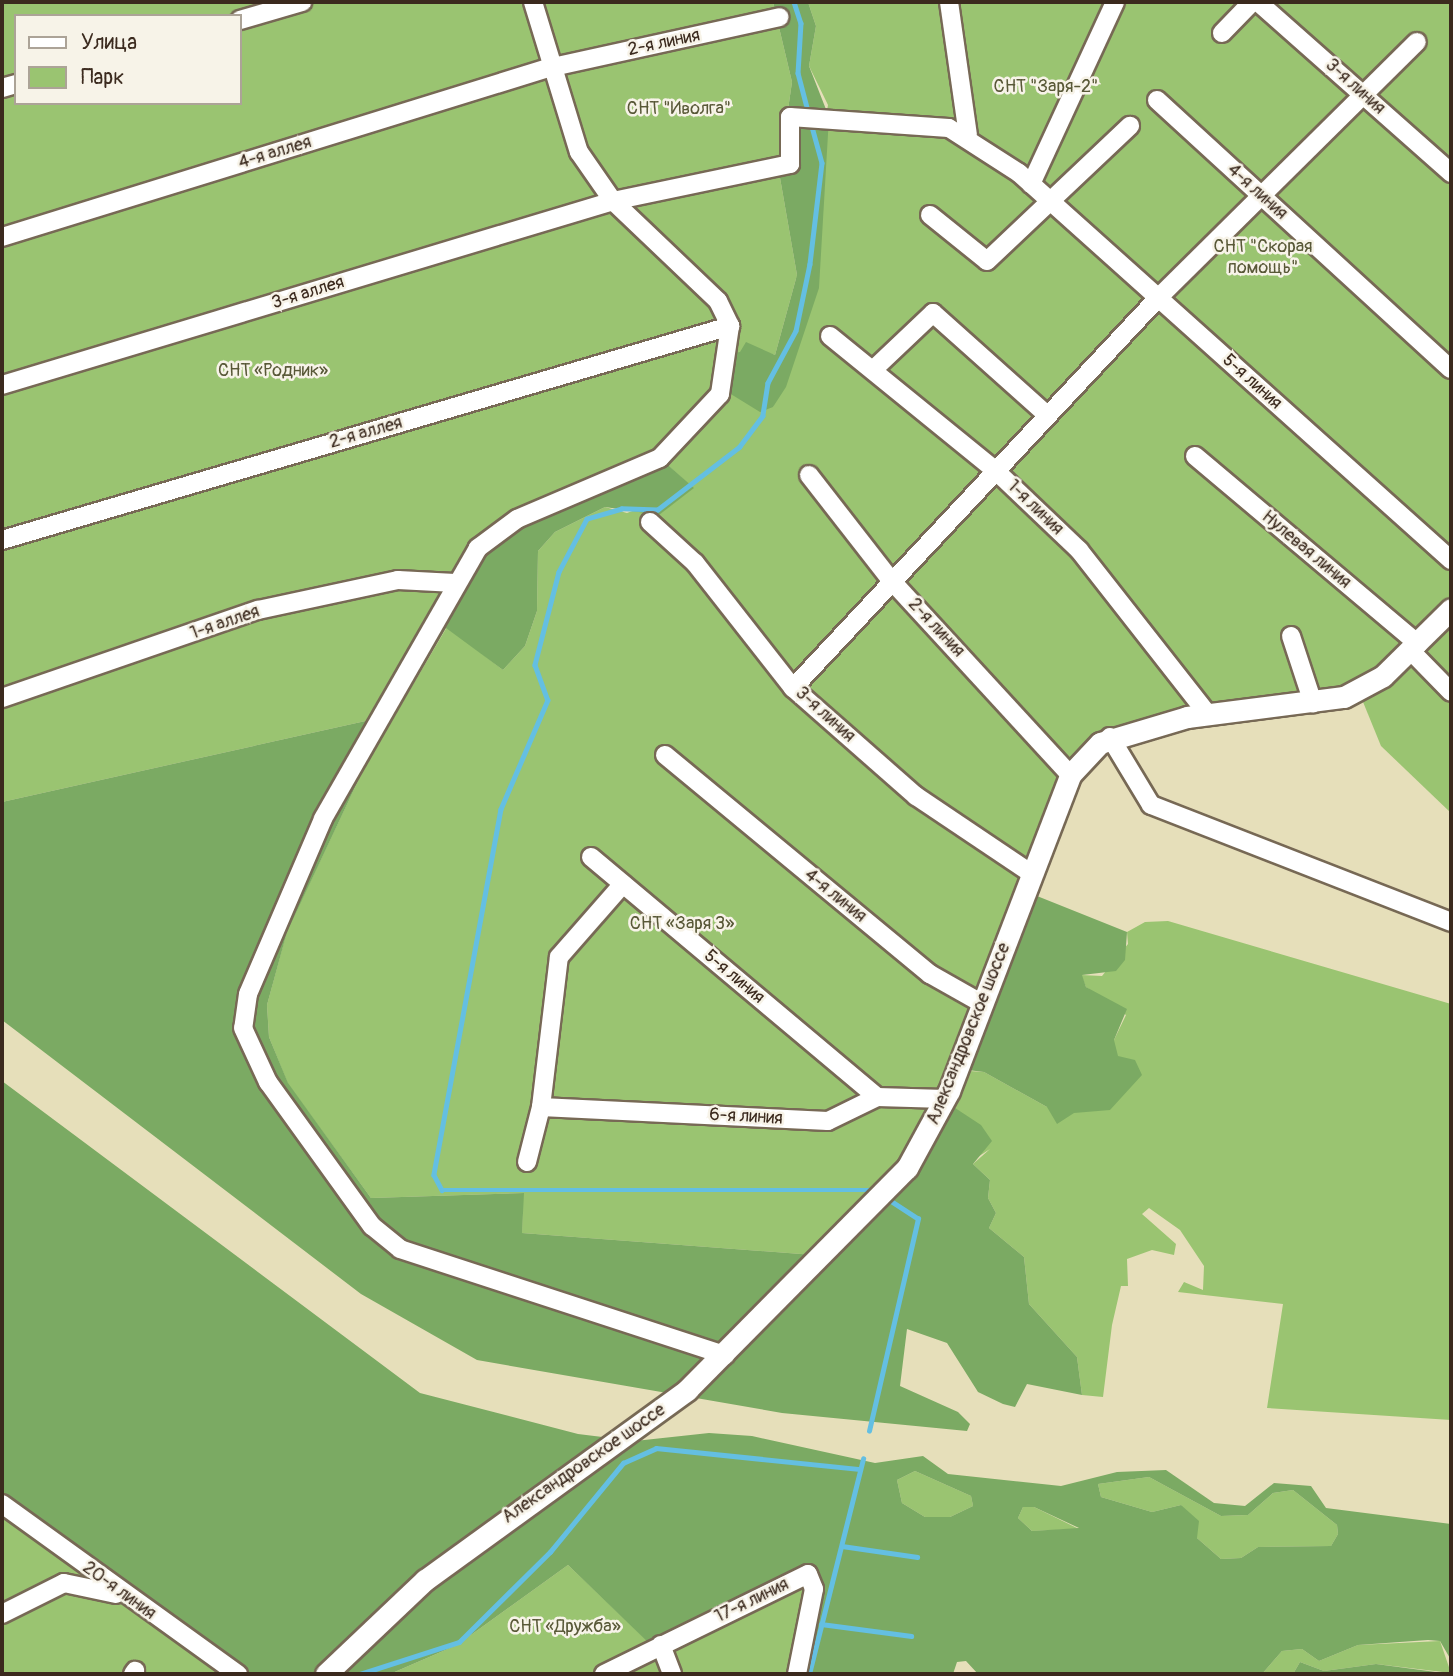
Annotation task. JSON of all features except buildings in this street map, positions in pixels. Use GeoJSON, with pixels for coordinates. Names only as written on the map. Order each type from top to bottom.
{"type":"FeatureCollection","features":[{"type":"Feature","properties":{"kind":"street"},"geometry":{"type":"LineString","coordinates":[[242,19],[302,2]]}},
{"type":"Feature","properties":{"kind":"street"},"geometry":{"type":"LineString","coordinates":[[533,2],[548,68],[579,152],[614,201],[698,279],[730,326],[720,394],[685,436],[660,458],[517,519],[478,548],[455,583],[323,819],[281,909],[248,994],[243,1028],[251,1051],[372,1226],[400,1249],[725,1355]]}},
{"type":"Feature","properties":{"kind":"street"},"geometry":{"type":"LineString","coordinates":[[614,201],[790,164],[790,117],[968,135],[949,2]]}},
{"type":"Feature","properties":{"kind":"street"},"geometry":{"type":"LineString","coordinates":[[1031,184],[1115,2]]}},
{"type":"Feature","properties":{"kind":"street"},"geometry":{"type":"LineString","coordinates":[[1222,33],[1252,2]]}},
{"type":"Feature","properties":{"kind":"street","name":"3-я линия"},"geometry":{"type":"LineString","coordinates":[[1258,2],[1451,173]]}},
{"type":"Feature","properties":{"kind":"street","name":"2-я линия"},"geometry":{"type":"LineString","coordinates":[[548,68],[779,17]]}},
{"type":"Feature","properties":{"kind":"street"},"geometry":{"type":"LineString","coordinates":[[793,688],[890,579],[996,471],[1158,298],[1360,92],[1417,42]]}},
{"type":"Feature","properties":{"kind":"street","name":"4-я аллея"},"geometry":{"type":"LineString","coordinates":[[2,237],[548,68]]}},
{"type":"Feature","properties":{"kind":"street","name":"4-я линия"},"geometry":{"type":"LineString","coordinates":[[1157,100],[1451,369]]}},
{"type":"Feature","properties":{"kind":"street"},"geometry":{"type":"LineString","coordinates":[[930,215],[987,261],[1054,204],[1130,126]]}},
{"type":"Feature","properties":{"kind":"street","name":"5-я линия"},"geometry":{"type":"LineString","coordinates":[[968,135],[1054,204],[1451,560]]}},
{"type":"Feature","properties":{"kind":"street","name":"3-я аллея"},"geometry":{"type":"LineString","coordinates":[[2,385],[614,201]]}},
{"type":"Feature","properties":{"kind":"street"},"geometry":{"type":"LineString","coordinates":[[875,368],[933,313],[1048,416]]}},
{"type":"Feature","properties":{"kind":"street","name":"2-я аллея"},"geometry":{"type":"LineString","coordinates":[[2,540],[730,326]]}},
{"type":"Feature","properties":{"kind":"street","name":"1-я линия"},"geometry":{"type":"LineString","coordinates":[[830,336],[875,368],[996,471],[1088,560],[1207,713]]}},
{"type":"Feature","properties":{"kind":"street","name":"Нулевая линия"},"geometry":{"type":"LineString","coordinates":[[1195,456],[1414,647],[1451,692]]}},
{"type":"Feature","properties":{"kind":"street","name":"2-я линия"},"geometry":{"type":"LineString","coordinates":[[810,475],[890,579],[1070,775]]}},
{"type":"Feature","properties":{"kind":"street","name":"3-я линия"},"geometry":{"type":"LineString","coordinates":[[649,522],[695,563],[793,688],[916,796],[1032,874]]}},
{"type":"Feature","properties":{"kind":"street","name":"1-я аллея"},"geometry":{"type":"LineString","coordinates":[[2,698],[258,610],[398,580],[455,583]]}},
{"type":"Feature","properties":{"kind":"street","name":"Александровское шоссе"},"geometry":{"type":"LineString","coordinates":[[326,1674],[425,1580],[653,1417],[725,1355],[883,1196],[908,1167],[945,1099],[1070,775],[1110,737],[1207,713],[1344,697],[1414,647],[1451,609]]}},
{"type":"Feature","properties":{"kind":"street"},"geometry":{"type":"LineString","coordinates":[[1291,636],[1313,702]]}},
{"type":"Feature","properties":{"kind":"street"},"geometry":{"type":"LineString","coordinates":[[1110,737],[1151,805],[1451,922]]}},
{"type":"Feature","properties":{"kind":"street","name":"4-я линия"},"geometry":{"type":"LineString","coordinates":[[665,755],[930,974],[983,1004]]}},
{"type":"Feature","properties":{"kind":"street","name":"5-я линия"},"geometry":{"type":"LineString","coordinates":[[591,857],[877,1097]]}},
{"type":"Feature","properties":{"kind":"street"},"geometry":{"type":"LineString","coordinates":[[527,1162],[541,1107],[559,957],[622,884]]}},
{"type":"Feature","properties":{"kind":"street","name":"6-я линия"},"geometry":{"type":"LineString","coordinates":[[541,1107],[828,1121],[877,1097],[945,1099]]}},
{"type":"Feature","properties":{"kind":"street","name":"20-я линия"},"geometry":{"type":"LineString","coordinates":[[2,1504],[123,1596],[238,1674]]}},
{"type":"Feature","properties":{"kind":"street","name":"17-я линия"},"geometry":{"type":"LineString","coordinates":[[604,1674],[810,1570],[814,1589],[797,1674]]}},
{"type":"Feature","properties":{"kind":"street"},"geometry":{"type":"LineString","coordinates":[[2,1614],[64,1583],[123,1596]]}},
{"type":"Feature","properties":{"kind":"street"},"geometry":{"type":"LineString","coordinates":[[661,1645],[673,1674]]}},
{"type":"Feature","properties":{"kind":"green space"},"geometry":{"type":"Polygon","coordinates":[[[2,2],[773,2],[792,82],[779,172],[797,275],[775,355],[756,349],[773,407],[828,105],[809,66],[816,26],[808,2],[1451,2],[1451,609],[1344,697],[1135,728],[1069,777],[969,1071],[984,1072],[1047,1107],[1110,1110],[1114,1040],[1126,1015],[1086,987],[1081,975],[1102,976],[1128,944],[1127,932],[1145,922],[1168,921],[1451,1004],[1451,1420],[1267,1408],[1283,1304],[1178,1292],[1184,1282],[1203,1290],[1204,1266],[1180,1230],[1149,1208],[1142,1214],[1176,1244],[1174,1255],[1152,1250],[1127,1259],[1128,1286],[1121,1286],[1112,1325],[1103,1397],[1082,1395],[1077,1357],[1029,1304],[1024,1257],[989,1228],[996,1213],[988,1198],[990,1180],[973,1164],[990,1149],[827,1256],[522,1233],[523,1193],[371,1198],[288,1084],[269,1037],[267,1005],[287,931],[366,764],[447,627],[503,670],[525,646],[537,611],[538,551],[555,532],[605,507],[627,513],[693,488],[660,458],[517,519],[379,718],[2,802],[2,2]]]}},
{"type":"Feature","properties":{"kind":"green space"},"geometry":{"type":"Polygon","coordinates":[[[773,2],[808,2],[816,26],[809,66],[829,117],[819,288],[786,387],[773,407],[760,412],[721,388],[729,354],[740,352],[746,342],[775,355],[797,275],[779,172],[792,82],[773,2]]]}},
{"type":"Feature","properties":{"kind":"green space"},"geometry":{"type":"Polygon","coordinates":[[[660,458],[694,488],[659,515],[605,507],[555,532],[538,551],[537,611],[525,646],[503,670],[446,628],[366,764],[287,932],[267,1005],[269,1037],[288,1083],[371,1198],[524,1193],[522,1233],[827,1256],[946,1102],[981,1125],[992,1141],[973,1164],[990,1180],[988,1198],[996,1213],[989,1228],[1024,1257],[1029,1304],[1077,1357],[1082,1395],[1027,1384],[1015,1407],[1003,1404],[978,1392],[947,1343],[907,1329],[900,1386],[958,1412],[970,1424],[967,1431],[782,1413],[477,1360],[361,1294],[2,1020],[2,802],[379,718],[478,548],[660,458]]]}},
{"type":"Feature","properties":{"kind":"green space"},"geometry":{"type":"Polygon","coordinates":[[[1451,619],[1451,813],[1381,746],[1361,697],[1451,619]]]}},
{"type":"Feature","properties":{"kind":"green space"},"geometry":{"type":"Polygon","coordinates":[[[1027,892],[1127,932],[1125,960],[1116,971],[1082,975],[1086,987],[1127,1009],[1114,1040],[1118,1056],[1135,1060],[1142,1075],[1110,1110],[1074,1113],[1057,1124],[1047,1107],[984,1072],[960,1069],[1027,892]]]}},
{"type":"Feature","properties":{"kind":"green space"},"geometry":{"type":"Polygon","coordinates":[[[2,1081],[420,1393],[578,1434],[635,1441],[709,1433],[752,1436],[875,1463],[923,1456],[948,1474],[1061,1486],[1117,1472],[1166,1470],[1214,1503],[1245,1506],[1274,1483],[1311,1486],[1326,1508],[1451,1524],[1451,1660],[1440,1641],[1428,1640],[1358,1645],[1319,1661],[1302,1649],[1282,1651],[1262,1674],[978,1674],[966,1661],[957,1662],[953,1674],[797,1674],[808,1574],[654,1648],[568,1565],[457,1645],[390,1674],[238,1674],[2,1504],[2,1081]],[[915,1471],[897,1480],[902,1503],[925,1517],[950,1517],[973,1506],[971,1496],[915,1471]],[[1149,1477],[1098,1484],[1101,1497],[1152,1512],[1181,1505],[1199,1521],[1197,1538],[1221,1559],[1241,1558],[1258,1547],[1331,1546],[1338,1534],[1337,1525],[1293,1490],[1273,1493],[1248,1515],[1221,1516],[1149,1477]],[[1023,1507],[1018,1518],[1032,1531],[1079,1528],[1034,1507],[1023,1507]]]}},
{"type":"Feature","properties":{"kind":"green space"},"geometry":{"type":"Polygon","coordinates":[[[915,1471],[971,1496],[973,1506],[950,1517],[925,1517],[902,1503],[897,1480],[915,1471]]]}},
{"type":"Feature","properties":{"kind":"green space"},"geometry":{"type":"Polygon","coordinates":[[[1149,1477],[1221,1516],[1248,1515],[1273,1493],[1293,1490],[1337,1525],[1338,1534],[1331,1546],[1258,1547],[1241,1558],[1221,1559],[1197,1538],[1181,1505],[1152,1512],[1101,1497],[1098,1484],[1149,1477]]]}},
{"type":"Feature","properties":{"kind":"green space"},"geometry":{"type":"Polygon","coordinates":[[[2,1504],[238,1674],[2,1674],[2,1504]]]}},
{"type":"Feature","properties":{"kind":"green space"},"geometry":{"type":"Polygon","coordinates":[[[1023,1507],[1034,1507],[1079,1529],[1032,1531],[1018,1518],[1023,1507]]]}},
{"type":"Feature","properties":{"kind":"green space","name":"СНТ «Дружба»"},"geometry":{"type":"Polygon","coordinates":[[[568,1565],[655,1648],[808,1574],[797,1674],[390,1674],[457,1645],[568,1565]]]}},
{"type":"Feature","properties":{"kind":"green space"},"geometry":{"type":"Polygon","coordinates":[[[1440,1641],[1451,1673],[1376,1664],[1324,1671],[1300,1662],[1293,1674],[1262,1674],[1282,1651],[1302,1649],[1319,1661],[1358,1645],[1440,1641]]]}},
{"type":"Feature","properties":{"kind":"green space"},"geometry":{"type":"Polygon","coordinates":[[[1300,1662],[1324,1671],[1376,1664],[1451,1674],[1293,1674],[1300,1662]]]}},
{"type":"Feature","properties":{"kind":"waterway"},"geometry":{"type":"LineString","coordinates":[[794,2],[801,23],[798,73],[809,115]]}},
{"type":"Feature","properties":{"kind":"waterway"},"geometry":{"type":"LineString","coordinates":[[811,123],[822,163],[810,264],[796,331],[768,383],[763,416],[740,447],[658,510],[622,509],[587,519],[559,572],[535,665],[548,700],[501,809],[434,1175],[442,1190],[874,1190]]}},
{"type":"Feature","properties":{"kind":"waterway"},"geometry":{"type":"LineString","coordinates":[[869,1431],[918,1219],[887,1199]]}},
{"type":"Feature","properties":{"kind":"waterway"},"geometry":{"type":"LineString","coordinates":[[360,1674],[459,1642],[550,1552],[623,1463],[656,1448],[860,1469]]}},
{"type":"Feature","properties":{"kind":"waterway"},"geometry":{"type":"LineString","coordinates":[[809,1674],[863,1459]]}},
{"type":"Feature","properties":{"kind":"waterway"},"geometry":{"type":"LineString","coordinates":[[842,1546],[917,1557]]}},
{"type":"Feature","properties":{"kind":"waterway"},"geometry":{"type":"LineString","coordinates":[[821,1624],[911,1636]]}},
{"type":"Feature","properties":{"kind":"park label","name":"СНТ \"Заря-2\""},"geometry":{"type":"Point","coordinates":[1046,87]}},
{"type":"Feature","properties":{"kind":"park label","name":"СНТ \"Иволга\""},"geometry":{"type":"Point","coordinates":[679,109]}},
{"type":"Feature","properties":{"kind":"park label","name":"СНТ \"Скорая помощь\""},"geometry":{"type":"Point","coordinates":[1263,258]}},
{"type":"Feature","properties":{"kind":"park label","name":"СНТ «Родник»"},"geometry":{"type":"Point","coordinates":[273,371]}},
{"type":"Feature","properties":{"kind":"park label","name":"СНТ «Заря 3»"},"geometry":{"type":"Point","coordinates":[682,924]}}]}
